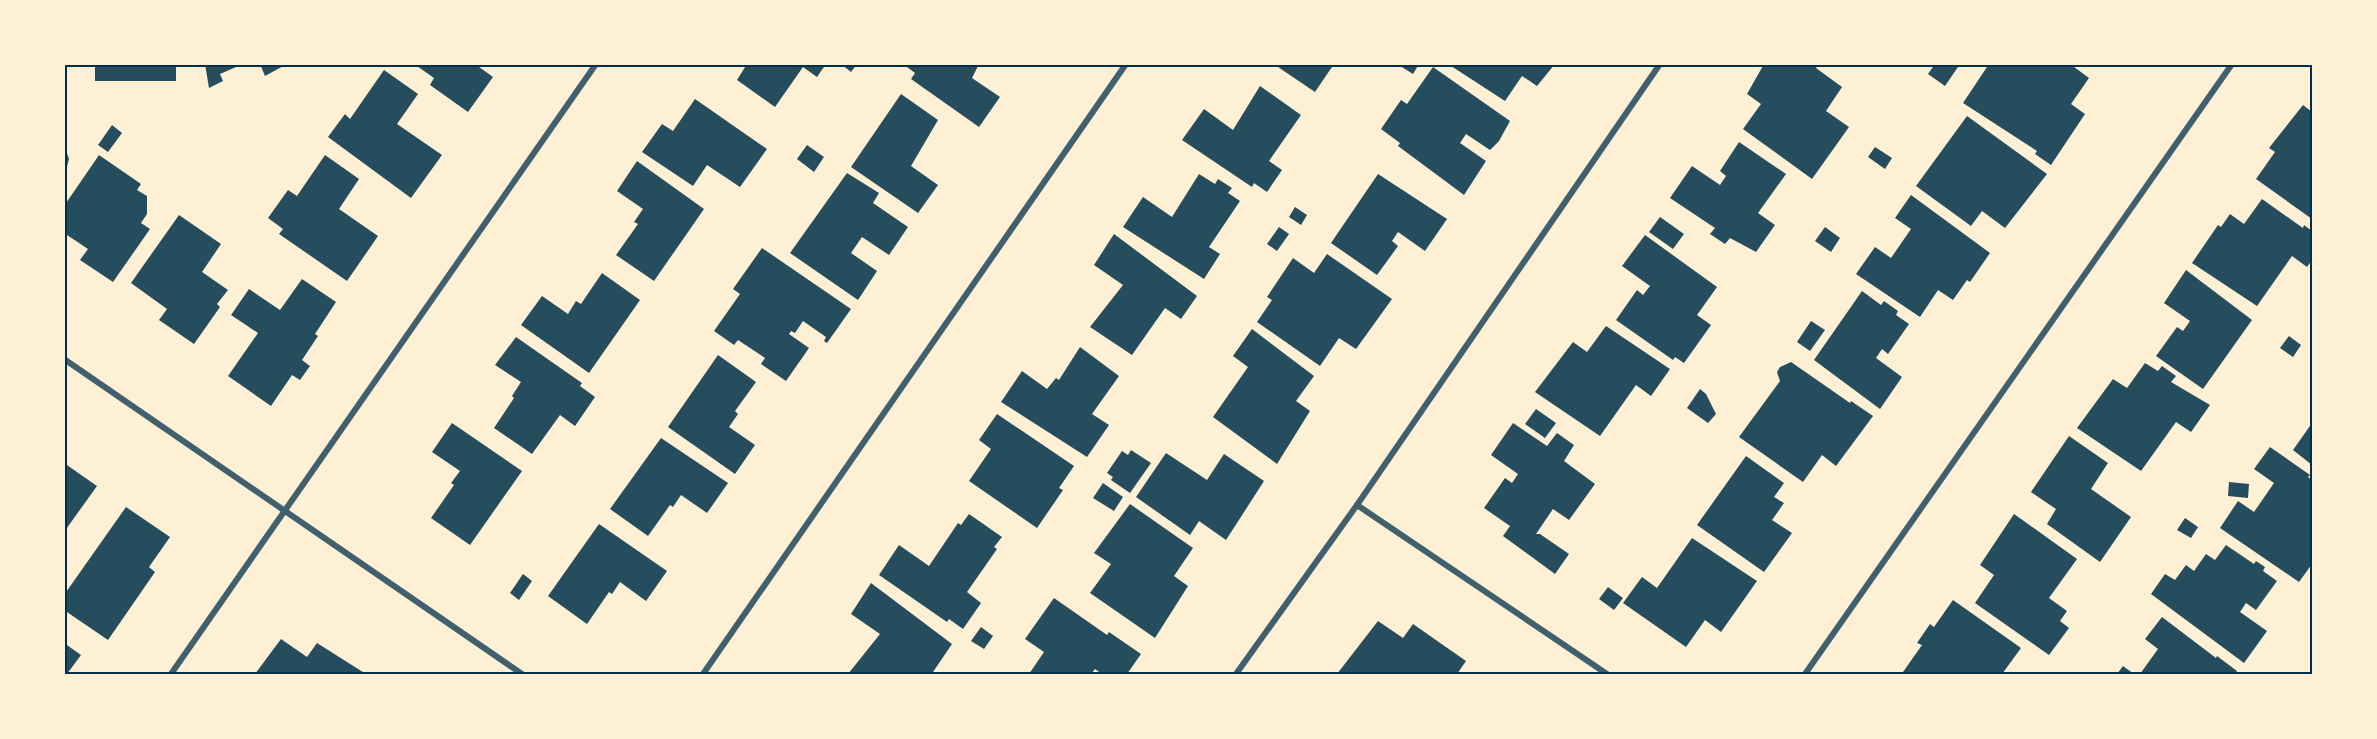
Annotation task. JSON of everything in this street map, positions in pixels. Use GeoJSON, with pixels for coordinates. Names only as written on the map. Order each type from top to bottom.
{"type":"FeatureCollection","features":[{"type":"Feature","properties":{"kind":"street"},"geometry":{"type":"LineString","coordinates":[[171,675],[596,64]]}},
{"type":"Feature","properties":{"kind":"street"},"geometry":{"type":"LineString","coordinates":[[703,675],[1126,64]]}},
{"type":"Feature","properties":{"kind":"street"},"geometry":{"type":"LineString","coordinates":[[1236,675],[1358,506],[1660,64]]}},
{"type":"Feature","properties":{"kind":"street"},"geometry":{"type":"LineString","coordinates":[[1805,675],[2232,64]]}},
{"type":"Feature","properties":{"kind":"street"},"geometry":{"type":"LineString","coordinates":[[64,359],[522,675]]}},
{"type":"Feature","properties":{"kind":"street"},"geometry":{"type":"LineString","coordinates":[[1358,506],[1607,675]]}},
{"type":"Feature","properties":{"kind":"building"},"geometry":{"type":"Polygon","coordinates":[[[95,64],[176,64],[176,81],[95,81],[95,64]]]}},
{"type":"Feature","properties":{"kind":"building"},"geometry":{"type":"Polygon","coordinates":[[[205,64],[243,64],[220,74],[223,81],[209,88],[205,64]]]}},
{"type":"Feature","properties":{"kind":"building"},"geometry":{"type":"Polygon","coordinates":[[[260,64],[287,64],[265,76],[260,64]]]}},
{"type":"Feature","properties":{"kind":"building"},"geometry":{"type":"Polygon","coordinates":[[[414,64],[475,64],[493,77],[468,112],[430,85],[434,78],[414,64]]]}},
{"type":"Feature","properties":{"kind":"building"},"geometry":{"type":"Polygon","coordinates":[[[747,64],[826,64],[817,77],[803,67],[775,107],[737,80],[747,64]]]}},
{"type":"Feature","properties":{"kind":"building"},"geometry":{"type":"Polygon","coordinates":[[[841,64],[857,64],[851,72],[841,64]]]}},
{"type":"Feature","properties":{"kind":"building"},"geometry":{"type":"Polygon","coordinates":[[[903,64],[979,64],[972,78],[1000,97],[979,127],[911,79],[915,73],[903,64]]]}},
{"type":"Feature","properties":{"kind":"building"},"geometry":{"type":"Polygon","coordinates":[[[1280,64],[1334,64],[1315,92],[1278,67],[1280,64]]]}},
{"type":"Feature","properties":{"kind":"building"},"geometry":{"type":"Polygon","coordinates":[[[1397,64],[1419,64],[1413,74],[1397,64]]]}},
{"type":"Feature","properties":{"kind":"building"},"geometry":{"type":"Polygon","coordinates":[[[1448,64],[1555,64],[1537,86],[1522,76],[1505,101],[1448,64]]]}},
{"type":"Feature","properties":{"kind":"building"},"geometry":{"type":"Polygon","coordinates":[[[1764,64],[1818,64],[1816,68],[1842,87],[1826,111],[1849,127],[1812,179],[1743,129],[1761,104],[1747,94],[1764,64]]]}},
{"type":"Feature","properties":{"kind":"building"},"geometry":{"type":"Polygon","coordinates":[[[1935,64],[1960,64],[1945,86],[1928,74],[1935,64]]]}},
{"type":"Feature","properties":{"kind":"building"},"geometry":{"type":"Polygon","coordinates":[[[1989,64],[2070,64],[2089,78],[2071,104],[2085,114],[2051,165],[2035,154],[2037,151],[1963,103],[1989,64]]]}},
{"type":"Feature","properties":{"kind":"building"},"geometry":{"type":"Polygon","coordinates":[[[1433,67],[1510,121],[1499,141],[1490,150],[1466,134],[1460,143],[1486,161],[1464,195],[1398,146],[1400,143],[1381,129],[1401,100],[1407,104],[1433,67]]]}},
{"type":"Feature","properties":{"kind":"building"},"geometry":{"type":"Polygon","coordinates":[[[384,70],[418,94],[397,124],[442,155],[411,198],[328,137],[345,114],[350,119],[384,70]]]}},
{"type":"Feature","properties":{"kind":"building"},"geometry":{"type":"Polygon","coordinates":[[[1260,86],[1301,115],[1269,161],[1282,170],[1267,192],[1254,183],[1252,187],[1182,140],[1204,109],[1233,130],[1260,86]]]}},
{"type":"Feature","properties":{"kind":"building"},"geometry":{"type":"Polygon","coordinates":[[[901,94],[938,120],[911,166],[938,185],[918,213],[851,167],[901,94]]]}},
{"type":"Feature","properties":{"kind":"building"},"geometry":{"type":"Polygon","coordinates":[[[695,99],[767,149],[740,187],[707,165],[693,186],[642,152],[662,124],[673,131],[695,99]]]}},
{"type":"Feature","properties":{"kind":"building"},"geometry":{"type":"Polygon","coordinates":[[[2303,105],[2312,112],[2312,219],[2256,179],[2275,152],[2269,148],[2303,105]]]}},
{"type":"Feature","properties":{"kind":"building"},"geometry":{"type":"Polygon","coordinates":[[[1967,116],[2047,174],[2005,228],[1982,211],[1971,226],[1916,186],[1967,116]]]}},
{"type":"Feature","properties":{"kind":"building"},"geometry":{"type":"Polygon","coordinates":[[[112,125],[122,133],[108,152],[98,145],[112,125]]]}},
{"type":"Feature","properties":{"kind":"building"},"geometry":{"type":"Polygon","coordinates":[[[1739,142],[1786,174],[1758,213],[1775,225],[1756,252],[1730,238],[1725,244],[1710,234],[1715,228],[1670,198],[1692,166],[1720,185],[1726,176],[1720,171],[1739,142]]]}},
{"type":"Feature","properties":{"kind":"building"},"geometry":{"type":"Polygon","coordinates":[[[64,145],[69,159],[65,174],[64,173],[64,145]]]}},
{"type":"Feature","properties":{"kind":"building"},"geometry":{"type":"Polygon","coordinates":[[[807,145],[824,157],[814,172],[797,159],[807,145]]]}},
{"type":"Feature","properties":{"kind":"building"},"geometry":{"type":"Polygon","coordinates":[[[1875,147],[1892,158],[1885,169],[1868,157],[1875,147]]]}},
{"type":"Feature","properties":{"kind":"building"},"geometry":{"type":"Polygon","coordinates":[[[99,155],[141,184],[137,190],[147,196],[147,214],[141,223],[150,229],[113,282],[80,260],[88,249],[64,233],[64,206],[99,155]]]}},
{"type":"Feature","properties":{"kind":"building"},"geometry":{"type":"Polygon","coordinates":[[[325,155],[359,179],[339,209],[378,236],[347,281],[279,234],[283,229],[268,218],[288,190],[297,196],[325,155]]]}},
{"type":"Feature","properties":{"kind":"building"},"geometry":{"type":"Polygon","coordinates":[[[637,161],[704,209],[654,281],[616,255],[638,224],[634,222],[643,209],[617,191],[637,161]]]}},
{"type":"Feature","properties":{"kind":"building"},"geometry":{"type":"Polygon","coordinates":[[[847,173],[879,193],[873,203],[908,227],[889,255],[862,237],[851,253],[877,271],[858,300],[790,253],[847,173]]]}},
{"type":"Feature","properties":{"kind":"building"},"geometry":{"type":"Polygon","coordinates":[[[1199,174],[1215,184],[1218,179],[1232,188],[1228,193],[1240,201],[1209,247],[1220,254],[1204,279],[1123,227],[1143,197],[1172,217],[1199,174]]]}},
{"type":"Feature","properties":{"kind":"building"},"geometry":{"type":"Polygon","coordinates":[[[1378,174],[1447,219],[1425,251],[1398,232],[1392,241],[1398,246],[1377,275],[1331,243],[1378,174]]]}},
{"type":"Feature","properties":{"kind":"building"},"geometry":{"type":"Polygon","coordinates":[[[1911,195],[1990,253],[1970,282],[1967,280],[1953,300],[1938,290],[1920,317],[1856,274],[1875,247],[1891,258],[1911,229],[1895,218],[1911,195]]]}},
{"type":"Feature","properties":{"kind":"building"},"geometry":{"type":"Polygon","coordinates":[[[2262,199],[2303,228],[2304,225],[2312,231],[2312,260],[2307,267],[2292,256],[2257,306],[2192,263],[2218,225],[2221,227],[2230,214],[2244,224],[2262,199]]]}},
{"type":"Feature","properties":{"kind":"building"},"geometry":{"type":"Polygon","coordinates":[[[1295,207],[1307,215],[1301,225],[1289,217],[1295,207]]]}},
{"type":"Feature","properties":{"kind":"building"},"geometry":{"type":"Polygon","coordinates":[[[179,215],[221,244],[202,272],[228,290],[217,304],[220,307],[194,344],[159,320],[167,309],[131,283],[179,215]]]}},
{"type":"Feature","properties":{"kind":"building"},"geometry":{"type":"Polygon","coordinates":[[[1660,217],[1684,234],[1673,249],[1649,232],[1660,217]]]}},
{"type":"Feature","properties":{"kind":"building"},"geometry":{"type":"Polygon","coordinates":[[[1279,227],[1289,234],[1277,251],[1267,244],[1279,227]]]}},
{"type":"Feature","properties":{"kind":"building"},"geometry":{"type":"Polygon","coordinates":[[[1825,227],[1840,238],[1831,252],[1815,241],[1825,227]]]}},
{"type":"Feature","properties":{"kind":"building"},"geometry":{"type":"Polygon","coordinates":[[[1114,234],[1197,296],[1181,319],[1165,308],[1132,355],[1090,327],[1123,285],[1094,265],[1114,234]]]}},
{"type":"Feature","properties":{"kind":"building"},"geometry":{"type":"Polygon","coordinates":[[[1645,235],[1717,287],[1697,315],[1711,325],[1684,363],[1675,357],[1673,360],[1616,320],[1637,290],[1643,295],[1650,286],[1622,266],[1645,235]]]}},
{"type":"Feature","properties":{"kind":"building"},"geometry":{"type":"Polygon","coordinates":[[[762,248],[851,309],[827,343],[824,341],[826,337],[803,321],[795,333],[791,331],[789,334],[809,348],[786,381],[761,364],[765,358],[738,340],[734,345],[714,331],[740,294],[733,289],[762,248]]]}},
{"type":"Feature","properties":{"kind":"building"},"geometry":{"type":"Polygon","coordinates":[[[1327,254],[1392,299],[1356,349],[1339,338],[1320,366],[1257,322],[1272,300],[1267,297],[1293,258],[1314,273],[1327,254]]]}},
{"type":"Feature","properties":{"kind":"building"},"geometry":{"type":"Polygon","coordinates":[[[2186,270],[2252,320],[2203,389],[2156,356],[2177,327],[2183,331],[2190,321],[2164,303],[2186,270]]]}},
{"type":"Feature","properties":{"kind":"building"},"geometry":{"type":"Polygon","coordinates":[[[602,273],[640,300],[589,373],[521,325],[542,296],[568,314],[576,301],[581,304],[602,273]]]}},
{"type":"Feature","properties":{"kind":"building"},"geometry":{"type":"Polygon","coordinates":[[[302,279],[336,302],[315,334],[318,336],[302,360],[310,366],[300,380],[292,375],[271,406],[228,376],[258,333],[231,315],[249,289],[280,310],[302,279]]]}},
{"type":"Feature","properties":{"kind":"building"},"geometry":{"type":"Polygon","coordinates":[[[1862,291],[1881,305],[1884,301],[1898,311],[1896,315],[1909,324],[1888,354],[1882,349],[1876,358],[1902,377],[1880,409],[1814,360],[1862,291]]]}},
{"type":"Feature","properties":{"kind":"building"},"geometry":{"type":"Polygon","coordinates":[[[1811,321],[1825,330],[1810,351],[1797,342],[1811,321]]]}},
{"type":"Feature","properties":{"kind":"building"},"geometry":{"type":"Polygon","coordinates":[[[1606,326],[1670,369],[1651,396],[1636,385],[1600,436],[1535,392],[1573,342],[1587,352],[1606,326]]]}},
{"type":"Feature","properties":{"kind":"building"},"geometry":{"type":"Polygon","coordinates":[[[1252,329],[1314,376],[1296,401],[1310,411],[1277,464],[1213,417],[1248,367],[1233,356],[1252,329]]]}},
{"type":"Feature","properties":{"kind":"building"},"geometry":{"type":"Polygon","coordinates":[[[2289,336],[2301,345],[2293,357],[2280,348],[2289,336]]]}},
{"type":"Feature","properties":{"kind":"building"},"geometry":{"type":"Polygon","coordinates":[[[516,337],[582,383],[580,386],[595,397],[575,426],[560,415],[532,454],[494,428],[514,398],[512,396],[521,382],[495,365],[516,337]]]}},
{"type":"Feature","properties":{"kind":"building"},"geometry":{"type":"Polygon","coordinates":[[[1080,347],[1119,376],[1092,414],[1109,425],[1087,457],[1001,402],[1022,371],[1047,389],[1056,378],[1059,380],[1080,347]]]}},
{"type":"Feature","properties":{"kind":"building"},"geometry":{"type":"Polygon","coordinates":[[[718,355],[756,382],[735,411],[738,414],[729,427],[755,445],[735,474],[668,427],[718,355]]]}},
{"type":"Feature","properties":{"kind":"building"},"geometry":{"type":"Polygon","coordinates":[[[1791,362],[1873,416],[1836,466],[1822,455],[1803,482],[1739,437],[1780,381],[1777,372],[1780,367],[1791,362]]]}},
{"type":"Feature","properties":{"kind":"building"},"geometry":{"type":"Polygon","coordinates":[[[2145,363],[2158,371],[2162,366],[2176,376],[2171,382],[2210,405],[2191,432],[2176,422],[2141,471],[2077,428],[2113,379],[2127,388],[2145,363]]]}},
{"type":"Feature","properties":{"kind":"building"},"geometry":{"type":"Polygon","coordinates":[[[1700,389],[1706,394],[1716,414],[1708,423],[1687,408],[1700,389]]]}},
{"type":"Feature","properties":{"kind":"building"},"geometry":{"type":"Polygon","coordinates":[[[1536,409],[1556,423],[1545,438],[1525,424],[1536,409]]]}},
{"type":"Feature","properties":{"kind":"building"},"geometry":{"type":"Polygon","coordinates":[[[997,414],[1074,466],[1059,488],[1063,490],[1037,528],[969,481],[991,449],[979,440],[997,414]]]}},
{"type":"Feature","properties":{"kind":"building"},"geometry":{"type":"Polygon","coordinates":[[[452,423],[522,471],[470,545],[431,518],[454,485],[451,483],[460,471],[432,452],[452,423]]]}},
{"type":"Feature","properties":{"kind":"building"},"geometry":{"type":"Polygon","coordinates":[[[1513,423],[1547,446],[1557,433],[1574,445],[1564,461],[1595,484],[1569,520],[1553,509],[1536,534],[1540,534],[1569,554],[1555,574],[1503,536],[1510,526],[1484,508],[1505,478],[1512,483],[1518,474],[1491,455],[1513,423]]]}},
{"type":"Feature","properties":{"kind":"building"},"geometry":{"type":"Polygon","coordinates":[[[2312,423],[2312,465],[2293,450],[2312,423]]]}},
{"type":"Feature","properties":{"kind":"building"},"geometry":{"type":"Polygon","coordinates":[[[2069,436],[2108,463],[2091,489],[2131,517],[2100,562],[2047,524],[2056,509],[2031,492],[2069,436]]]}},
{"type":"Feature","properties":{"kind":"building"},"geometry":{"type":"Polygon","coordinates":[[[661,438],[728,483],[707,513],[681,495],[673,507],[670,505],[648,536],[610,509],[661,438]]]}},
{"type":"Feature","properties":{"kind":"building"},"geometry":{"type":"Polygon","coordinates":[[[2270,447],[2310,475],[2308,477],[2312,480],[2312,564],[2299,582],[2220,528],[2238,501],[2254,512],[2274,483],[2254,469],[2270,447]]]}},
{"type":"Feature","properties":{"kind":"building"},"geometry":{"type":"Polygon","coordinates":[[[1131,450],[1151,463],[1130,493],[1111,480],[1113,477],[1107,473],[1122,451],[1128,455],[1131,450]]]}},
{"type":"Feature","properties":{"kind":"building"},"geometry":{"type":"Polygon","coordinates":[[[1166,453],[1207,480],[1224,454],[1264,481],[1226,540],[1199,521],[1190,535],[1136,497],[1166,453]]]}},
{"type":"Feature","properties":{"kind":"building"},"geometry":{"type":"Polygon","coordinates":[[[1746,456],[1784,483],[1774,497],[1784,503],[1772,520],[1792,533],[1764,572],[1697,525],[1746,456]]]}},
{"type":"Feature","properties":{"kind":"building"},"geometry":{"type":"Polygon","coordinates":[[[64,463],[97,486],[64,532],[64,463]]]}},
{"type":"Feature","properties":{"kind":"building"},"geometry":{"type":"Polygon","coordinates":[[[2229,482],[2249,484],[2248,498],[2228,496],[2229,482]]]}},
{"type":"Feature","properties":{"kind":"building"},"geometry":{"type":"Polygon","coordinates":[[[1103,483],[1123,497],[1114,511],[1093,498],[1103,483]]]}},
{"type":"Feature","properties":{"kind":"building"},"geometry":{"type":"Polygon","coordinates":[[[1130,504],[1193,548],[1174,576],[1188,586],[1155,638],[1090,593],[1111,564],[1094,553],[1130,504]]]}},
{"type":"Feature","properties":{"kind":"building"},"geometry":{"type":"Polygon","coordinates":[[[126,507],[170,537],[149,567],[155,572],[108,640],[64,610],[64,595],[126,507]]]}},
{"type":"Feature","properties":{"kind":"building"},"geometry":{"type":"Polygon","coordinates":[[[969,514],[1002,537],[994,547],[997,549],[967,592],[981,603],[963,629],[949,619],[947,622],[879,575],[899,545],[929,566],[958,523],[961,525],[969,514]]]}},
{"type":"Feature","properties":{"kind":"building"},"geometry":{"type":"Polygon","coordinates":[[[2014,514],[2077,559],[2049,598],[2067,611],[2060,621],[2069,628],[2049,655],[1975,603],[1994,575],[1980,565],[2014,514]]]}},
{"type":"Feature","properties":{"kind":"building"},"geometry":{"type":"Polygon","coordinates":[[[2185,518],[2198,527],[2191,538],[2177,530],[2185,518]]]}},
{"type":"Feature","properties":{"kind":"building"},"geometry":{"type":"Polygon","coordinates":[[[599,524],[667,571],[646,601],[620,582],[612,594],[609,592],[587,624],[548,596],[599,524]]]}},
{"type":"Feature","properties":{"kind":"building"},"geometry":{"type":"Polygon","coordinates":[[[1692,538],[1757,581],[1721,632],[1705,620],[1686,647],[1623,603],[1642,577],[1657,588],[1692,538]]]}},
{"type":"Feature","properties":{"kind":"building"},"geometry":{"type":"Polygon","coordinates":[[[2226,545],[2254,564],[2256,561],[2265,567],[2263,571],[2277,581],[2256,610],[2246,603],[2240,612],[2267,631],[2244,663],[2151,594],[2165,574],[2175,580],[2186,565],[2194,571],[2206,554],[2215,560],[2226,545]]]}},
{"type":"Feature","properties":{"kind":"building"},"geometry":{"type":"Polygon","coordinates":[[[523,574],[532,581],[519,600],[510,593],[523,574]]]}},
{"type":"Feature","properties":{"kind":"building"},"geometry":{"type":"Polygon","coordinates":[[[871,583],[952,644],[933,672],[929,674],[848,674],[880,634],[851,614],[871,583]]]}},
{"type":"Feature","properties":{"kind":"building"},"geometry":{"type":"Polygon","coordinates":[[[1608,587],[1623,598],[1614,610],[1599,599],[1608,587]]]}},
{"type":"Feature","properties":{"kind":"building"},"geometry":{"type":"Polygon","coordinates":[[[1054,598],[1107,635],[1109,632],[1141,654],[1127,674],[1102,674],[1095,669],[1091,674],[1029,674],[1044,652],[1025,639],[1054,598]]]}},
{"type":"Feature","properties":{"kind":"building"},"geometry":{"type":"Polygon","coordinates":[[[1953,600],[2021,648],[2002,674],[1907,674],[1903,672],[1922,645],[1917,643],[1930,624],[1934,627],[1953,600]]]}},
{"type":"Feature","properties":{"kind":"building"},"geometry":{"type":"Polygon","coordinates":[[[2162,617],[2237,671],[2235,674],[2140,674],[2158,649],[2145,639],[2162,617]]]}},
{"type":"Feature","properties":{"kind":"building"},"geometry":{"type":"Polygon","coordinates":[[[1378,621],[1403,638],[1413,624],[1466,661],[1457,674],[1337,674],[1378,621]]]}},
{"type":"Feature","properties":{"kind":"building"},"geometry":{"type":"Polygon","coordinates":[[[981,627],[993,636],[984,649],[971,641],[981,627]]]}},
{"type":"Feature","properties":{"kind":"building"},"geometry":{"type":"Polygon","coordinates":[[[281,639],[307,657],[317,643],[366,674],[255,674],[281,639]]]}},
{"type":"Feature","properties":{"kind":"building"},"geometry":{"type":"Polygon","coordinates":[[[64,643],[81,655],[67,674],[64,674],[64,643]]]}},
{"type":"Feature","properties":{"kind":"building"},"geometry":{"type":"Polygon","coordinates":[[[2123,666],[2134,674],[2117,674],[2123,666]]]}}]}
